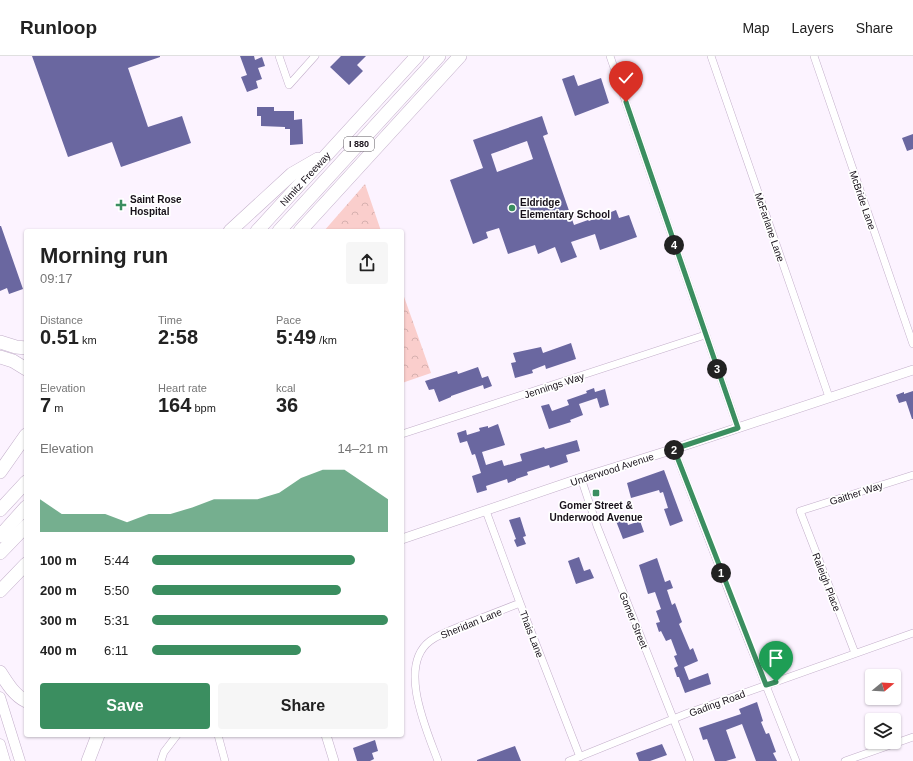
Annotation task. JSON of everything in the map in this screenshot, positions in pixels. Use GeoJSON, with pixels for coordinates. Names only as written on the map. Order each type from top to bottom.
{"type":"FeatureCollection","features":[{"type":"Feature","properties":{"kind":"highway","name":"Nimitz Freeway"},"geometry":{"type":"LineString","coordinates":[[259,229],[417,56]]}},
{"type":"Feature","properties":{"kind":"highway","name":"I 880"},"geometry":{"type":"LineString","coordinates":[[281,229],[439,56]]}},
{"type":"Feature","properties":{"kind":"highway","name":"I 880"},"geometry":{"type":"LineString","coordinates":[[302,229],[460,56]]}},
{"type":"Feature","properties":{"kind":"highway"},"geometry":{"type":"LineString","coordinates":[[232,229],[292,174],[329,153]]}},
{"type":"Feature","properties":{"kind":"highway"},"geometry":{"type":"LineString","coordinates":[[0,342],[24,348]]}},
{"type":"Feature","properties":{"kind":"highway"},"geometry":{"type":"LineString","coordinates":[[0,357],[13,361],[24,368]]}},
{"type":"Feature","properties":{"kind":"highway"},"geometry":{"type":"LineString","coordinates":[[0,473],[24,438]]}},
{"type":"Feature","properties":{"kind":"highway"},"geometry":{"type":"LineString","coordinates":[[0,473],[24,448]]}},
{"type":"Feature","properties":{"kind":"highway"},"geometry":{"type":"LineString","coordinates":[[0,510],[24,484]]}},
{"type":"Feature","properties":{"kind":"highway"},"geometry":{"type":"LineString","coordinates":[[0,536],[24,509]]}},
{"type":"Feature","properties":{"kind":"highway"},"geometry":{"type":"LineString","coordinates":[[0,553],[24,528]]}},
{"type":"Feature","properties":{"kind":"highway"},"geometry":{"type":"LineString","coordinates":[[0,591],[24,566]]}},
{"type":"Feature","properties":{"kind":"highway"},"geometry":{"type":"LineString","coordinates":[[0,596],[24,578]]}},
{"type":"Feature","properties":{"kind":"highway"},"geometry":{"type":"LineString","coordinates":[[0,672],[8,686],[24,700]]}},
{"type":"Feature","properties":{"kind":"highway"},"geometry":{"type":"LineString","coordinates":[[88,761],[97,737]]}},
{"type":"Feature","properties":{"kind":"main road"},"geometry":{"type":"LineString","coordinates":[[0,697],[20,761]]}},
{"type":"Feature","properties":{"kind":"main road"},"geometry":{"type":"LineString","coordinates":[[0,744],[5,761]]}},
{"type":"Feature","properties":{"kind":"street"},"geometry":{"type":"LineString","coordinates":[[279,56],[289,85],[315,56]]}},
{"type":"Feature","properties":{"kind":"street"},"geometry":{"type":"LineString","coordinates":[[610,56],[738,428]]}},
{"type":"Feature","properties":{"kind":"street","name":"McFarlane Lane"},"geometry":{"type":"LineString","coordinates":[[711,56],[829,397]]}},
{"type":"Feature","properties":{"kind":"street","name":"McBride Lane"},"geometry":{"type":"LineString","coordinates":[[814,56],[913,344]]}},
{"type":"Feature","properties":{"kind":"street","name":"Jennings Way"},"geometry":{"type":"LineString","coordinates":[[404,433],[705,335]]}},
{"type":"Feature","properties":{"kind":"street","name":"Underwood Avenue"},"geometry":{"type":"LineString","coordinates":[[404,538],[581,478],[913,370]]}},
{"type":"Feature","properties":{"kind":"street"},"geometry":{"type":"LineString","coordinates":[[674,449],[796,761]]}},
{"type":"Feature","properties":{"kind":"street","name":"Gaither Way"},"geometry":{"type":"LineString","coordinates":[[800,511],[913,475]]}},
{"type":"Feature","properties":{"kind":"street","name":"Gomer Street"},"geometry":{"type":"LineString","coordinates":[[581,478],[597,526],[690,761]]}},
{"type":"Feature","properties":{"kind":"street","name":"Thais Lane"},"geometry":{"type":"LineString","coordinates":[[486,511],[520,603],[580,756]]}},
{"type":"Feature","properties":{"kind":"street","name":"Raleigh Place"},"geometry":{"type":"LineString","coordinates":[[800,511],[855,653]]}},
{"type":"Feature","properties":{"kind":"street","name":"Sheridan Lane"},"geometry":{"type":"LineString","coordinates":[[438,761],[425,726],[415,689],[415,670],[419,656],[429,642],[442,634],[520,603]]}},
{"type":"Feature","properties":{"kind":"street","name":"Gading Road"},"geometry":{"type":"LineString","coordinates":[[569,761],[673,719],[913,633]]}},
{"type":"Feature","properties":{"kind":"street"},"geometry":{"type":"LineString","coordinates":[[161,761],[164,752],[175,737]]}},
{"type":"Feature","properties":{"kind":"street"},"geometry":{"type":"LineString","coordinates":[[219,737],[225,761]]}},
{"type":"Feature","properties":{"kind":"street"},"geometry":{"type":"LineString","coordinates":[[327,737],[334,761]]}},
{"type":"Feature","properties":{"kind":"street"},"geometry":{"type":"LineString","coordinates":[[845,761],[913,737]]}},
{"type":"Feature","properties":{"kind":"green space"},"geometry":{"type":"Polygon","coordinates":[[[365,184],[380,229],[326,229],[365,184]]]}},
{"type":"Feature","properties":{"kind":"green space"},"geometry":{"type":"Polygon","coordinates":[[[404,297],[431,373],[404,382],[404,297]]]}},
{"type":"Feature","properties":{"kind":"building"},"geometry":{"type":"Polygon","coordinates":[[[32,56],[160,56],[128,68],[148,127],[182,116],[191,143],[121,167],[112,142],[68,157],[32,56]]]}},
{"type":"Feature","properties":{"kind":"building"},"geometry":{"type":"Polygon","coordinates":[[[240,56],[254,56],[255,60],[262,57],[265,66],[258,68],[262,79],[256,81],[258,88],[247,92],[241,77],[247,75],[240,56]]]}},
{"type":"Feature","properties":{"kind":"building"},"geometry":{"type":"Polygon","coordinates":[[[341,56],[366,56],[357,65],[363,71],[349,85],[330,67],[341,56]]]}},
{"type":"Feature","properties":{"kind":"building"},"geometry":{"type":"Polygon","coordinates":[[[574,75],[578,86],[601,78],[609,103],[575,116],[562,79],[574,75]]]}},
{"type":"Feature","properties":{"kind":"building"},"geometry":{"type":"Polygon","coordinates":[[[257,107],[274,107],[274,111],[294,111],[294,120],[302,119],[303,144],[290,145],[290,129],[285,129],[285,127],[261,126],[261,116],[257,116],[257,107]]]}},
{"type":"Feature","properties":{"kind":"building"},"geometry":{"type":"Polygon","coordinates":[[[542,116],[548,134],[543,136],[574,225],[588,220],[589,221],[616,210],[619,218],[629,215],[637,237],[600,250],[595,234],[571,242],[577,257],[561,263],[555,247],[538,254],[535,245],[508,254],[499,228],[486,232],[488,238],[473,244],[450,180],[483,168],[473,140],[542,116]],[[527,141],[491,154],[497,172],[533,159],[527,141]]]}},
{"type":"Feature","properties":{"kind":"building"},"geometry":{"type":"Polygon","coordinates":[[[913,134],[913,149],[907,151],[902,138],[913,134]]]}},
{"type":"Feature","properties":{"kind":"building"},"geometry":{"type":"Polygon","coordinates":[[[0,226],[23,289],[9,294],[7,288],[0,291],[0,226]]]}},
{"type":"Feature","properties":{"kind":"building"},"geometry":{"type":"Polygon","coordinates":[[[571,343],[576,359],[546,369],[545,365],[532,370],[533,373],[515,378],[511,363],[516,362],[513,353],[541,347],[543,353],[571,343]]]}},
{"type":"Feature","properties":{"kind":"building"},"geometry":{"type":"Polygon","coordinates":[[[478,367],[482,378],[488,376],[492,386],[484,389],[483,385],[451,396],[439,402],[434,389],[429,390],[425,381],[457,371],[458,374],[478,367]]]}},
{"type":"Feature","properties":{"kind":"building"},"geometry":{"type":"Polygon","coordinates":[[[594,388],[595,392],[605,389],[609,405],[600,408],[597,398],[579,404],[583,415],[570,420],[571,422],[549,429],[541,406],[549,404],[552,411],[569,405],[567,400],[587,393],[586,391],[594,388]]]}},
{"type":"Feature","properties":{"kind":"building"},"geometry":{"type":"Polygon","coordinates":[[[913,391],[912,419],[906,401],[899,403],[896,395],[913,391]]]}},
{"type":"Feature","properties":{"kind":"building"},"geometry":{"type":"Polygon","coordinates":[[[498,424],[505,445],[482,452],[486,465],[502,460],[504,466],[522,461],[520,454],[577,440],[580,451],[566,455],[568,462],[550,468],[549,465],[527,472],[528,475],[508,483],[507,479],[486,486],[487,490],[477,493],[472,476],[481,473],[475,454],[472,455],[467,441],[460,443],[457,433],[466,430],[467,435],[480,431],[479,428],[488,426],[488,428],[498,424]]]}},
{"type":"Feature","properties":{"kind":"building"},"geometry":{"type":"Polygon","coordinates":[[[664,470],[683,521],[670,526],[664,509],[668,508],[663,492],[660,493],[659,490],[631,498],[627,483],[664,470]]]}},
{"type":"Feature","properties":{"kind":"building"},"geometry":{"type":"Polygon","coordinates":[[[520,517],[526,536],[523,537],[526,544],[517,547],[514,540],[516,539],[509,520],[520,517]]]}},
{"type":"Feature","properties":{"kind":"building"},"geometry":{"type":"Polygon","coordinates":[[[626,518],[628,525],[640,521],[644,532],[623,539],[616,521],[626,518]]]}},
{"type":"Feature","properties":{"kind":"building"},"geometry":{"type":"Polygon","coordinates":[[[579,557],[584,571],[590,569],[594,578],[576,584],[568,561],[579,557]]]}},
{"type":"Feature","properties":{"kind":"building"},"geometry":{"type":"Polygon","coordinates":[[[657,558],[665,582],[670,580],[673,588],[667,590],[672,605],[675,603],[682,622],[679,624],[690,650],[693,648],[698,661],[684,667],[689,680],[708,673],[711,684],[685,693],[674,668],[678,666],[674,656],[677,655],[671,639],[666,641],[661,631],[659,632],[656,623],[660,622],[656,611],[661,609],[655,592],[648,594],[639,565],[657,558]]]}},
{"type":"Feature","properties":{"kind":"building"},"geometry":{"type":"Polygon","coordinates":[[[757,702],[763,721],[761,722],[766,734],[769,733],[776,752],[773,753],[777,761],[756,761],[742,724],[726,730],[736,758],[726,761],[715,761],[707,739],[703,740],[699,728],[741,714],[739,709],[757,702]]]}},
{"type":"Feature","properties":{"kind":"building"},"geometry":{"type":"Polygon","coordinates":[[[375,740],[378,751],[372,753],[374,759],[370,761],[357,761],[353,748],[375,740]]]}},
{"type":"Feature","properties":{"kind":"building"},"geometry":{"type":"Polygon","coordinates":[[[662,744],[667,755],[650,761],[639,761],[636,753],[662,744]]]}},
{"type":"Feature","properties":{"kind":"building"},"geometry":{"type":"Polygon","coordinates":[[[515,746],[521,761],[477,761],[477,760],[515,746]]]}},
{"type":"Feature","properties":{"kind":"place","name":"Saint Rose Hospital"},"geometry":{"type":"Point","coordinates":[121,205]}},
{"type":"Feature","properties":{"kind":"place","name":"Eldridge Elementary School"},"geometry":{"type":"Point","coordinates":[512,208]}},
{"type":"Feature","properties":{"kind":"place","name":"Gomer Street & Underwood Avenue"},"geometry":{"type":"Point","coordinates":[596,493]}},
{"type":"Feature","properties":{"kind":"route"},"geometry":{"type":"LineString","coordinates":[[626,102],[738,428],[674,449],[766,685],[776,682]]}}]}
